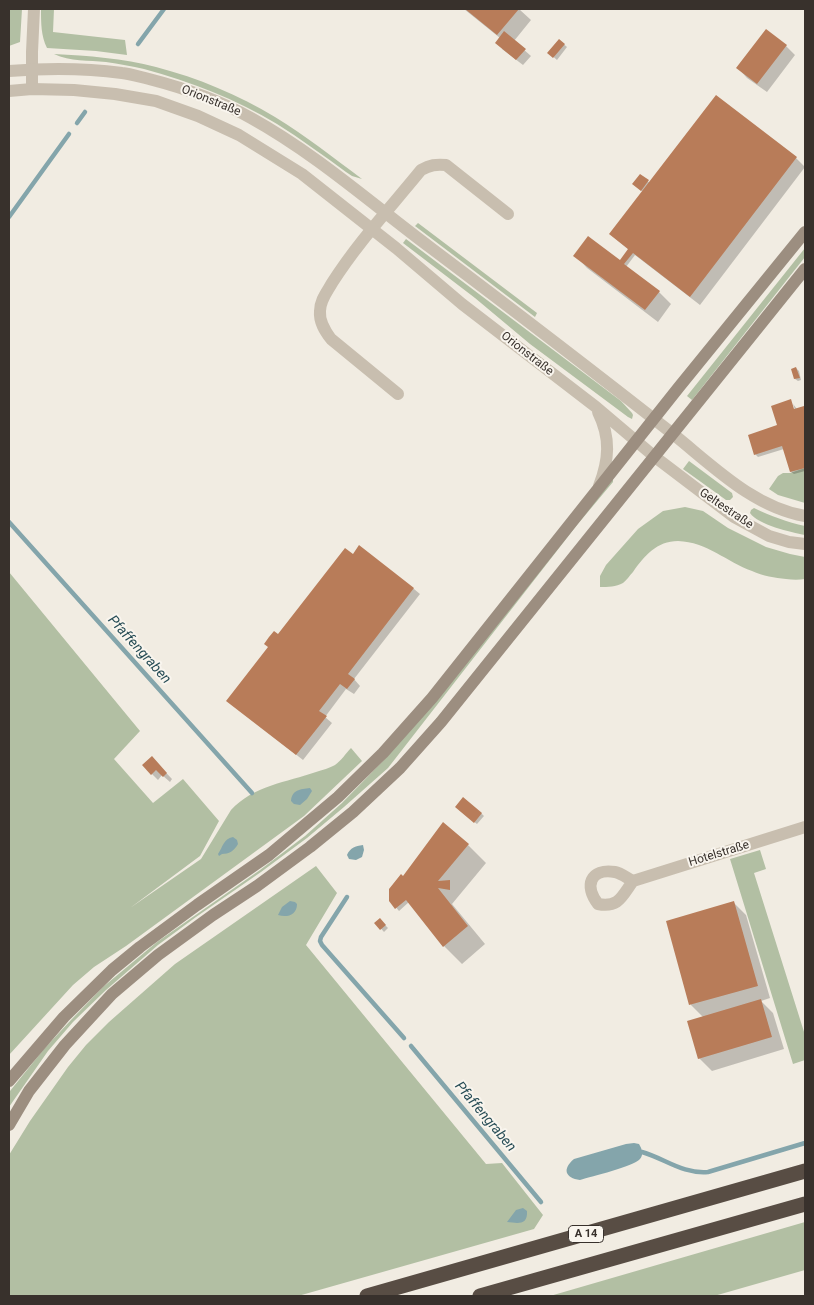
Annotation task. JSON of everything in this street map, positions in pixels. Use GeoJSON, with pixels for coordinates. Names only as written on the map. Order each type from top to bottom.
{"type":"FeatureCollection","features":[{"type":"Feature","properties":{"kind":"highway","name":"A 14"},"geometry":{"type":"LineString","coordinates":[[367,1296],[805,1171]]}},
{"type":"Feature","properties":{"kind":"highway","name":"A 14"},"geometry":{"type":"LineString","coordinates":[[480,1296],[805,1204]]}},
{"type":"Feature","properties":{"kind":"main road"},"geometry":{"type":"LineString","coordinates":[[9,1081],[64,1017],[112,970],[197,905],[269,855],[338,797],[383,753],[432,698],[805,232]]}},
{"type":"Feature","properties":{"kind":"main road"},"geometry":{"type":"LineString","coordinates":[[9,1125],[29,1091],[65,1045],[112,994],[158,955],[310,847],[353,812],[400,768],[441,722],[805,269]]}},
{"type":"Feature","properties":{"kind":"street"},"geometry":{"type":"LineString","coordinates":[[32,89],[34,9]]}},
{"type":"Feature","properties":{"kind":"street","name":"Orionstraße"},"geometry":{"type":"LineString","coordinates":[[9,71],[32,69],[91,70],[124,73],[185,89],[220,102],[251,118],[321,163],[654,419]]}},
{"type":"Feature","properties":{"kind":"street","name":"Orionstraße"},"geometry":{"type":"LineString","coordinates":[[9,91],[32,89],[74,90],[156,101],[198,116],[239,135],[302,174],[396,248],[462,304],[596,407],[636,442]]}},
{"type":"Feature","properties":{"kind":"street"},"geometry":{"type":"LineString","coordinates":[[398,394],[331,339],[320,321],[322,299],[343,265],[371,229],[421,170],[429,166],[436,164],[446,165],[508,214]]}},
{"type":"Feature","properties":{"kind":"street"},"geometry":{"type":"LineString","coordinates":[[596,407],[607,437],[608,453],[598,491]]}},
{"type":"Feature","properties":{"kind":"street","name":"Geltestraße"},"geometry":{"type":"LineString","coordinates":[[654,419],[751,495],[776,508],[805,516]]}},
{"type":"Feature","properties":{"kind":"street","name":"Geltestraße"},"geometry":{"type":"LineString","coordinates":[[636,442],[734,517],[769,536],[805,544]]}},
{"type":"Feature","properties":{"kind":"street","name":"Hotelstraße"},"geometry":{"type":"LineString","coordinates":[[633,881],[805,827]]}},
{"type":"Feature","properties":{"kind":"green space"},"geometry":{"type":"Polygon","coordinates":[[[9,9],[22,9],[20,42],[9,46],[9,9]]]}},
{"type":"Feature","properties":{"kind":"green space"},"geometry":{"type":"Polygon","coordinates":[[[41,9],[54,9],[53,32],[125,40],[127,55],[47,48],[42,34],[41,9]]]}},
{"type":"Feature","properties":{"kind":"green space"},"geometry":{"type":"Polygon","coordinates":[[[54,54],[131,61],[172,71],[218,88],[247,101],[286,124],[362,179],[352,176],[277,124],[213,92],[144,69],[106,62],[73,60],[54,54]]]}},
{"type":"Feature","properties":{"kind":"green space"},"geometry":{"type":"Polygon","coordinates":[[[418,223],[537,313],[535,317],[415,226],[418,223]]]}},
{"type":"Feature","properties":{"kind":"green space"},"geometry":{"type":"Polygon","coordinates":[[[406,239],[621,401],[632,413],[632,419],[530,344],[475,298],[403,243],[406,239]]]}},
{"type":"Feature","properties":{"kind":"green space"},"geometry":{"type":"Polygon","coordinates":[[[805,248],[805,257],[692,400],[687,396],[805,248]]]}},
{"type":"Feature","properties":{"kind":"green space"},"geometry":{"type":"Polygon","coordinates":[[[689,461],[732,493],[733,497],[730,500],[726,500],[683,469],[689,461]]]}},
{"type":"Feature","properties":{"kind":"green space"},"geometry":{"type":"Polygon","coordinates":[[[805,468],[805,503],[778,495],[769,489],[778,476],[783,473],[790,473],[805,468]]]}},
{"type":"Feature","properties":{"kind":"green space"},"geometry":{"type":"Polygon","coordinates":[[[613,479],[613,482],[577,525],[388,768],[307,838],[158,945],[106,990],[73,1022],[48,1051],[9,1107],[10,1091],[44,1049],[103,987],[157,942],[305,836],[342,803],[383,761],[613,479]]]}},
{"type":"Feature","properties":{"kind":"green space"},"geometry":{"type":"Polygon","coordinates":[[[685,507],[703,511],[728,528],[766,547],[805,557],[805,579],[796,580],[760,574],[708,549],[688,542],[678,541],[664,544],[652,550],[623,583],[615,586],[600,587],[600,576],[606,565],[638,529],[663,511],[685,507]]]}},
{"type":"Feature","properties":{"kind":"green space"},"geometry":{"type":"Polygon","coordinates":[[[754,508],[779,519],[805,526],[805,535],[760,521],[750,513],[754,508]]]}},
{"type":"Feature","properties":{"kind":"green space"},"geometry":{"type":"Polygon","coordinates":[[[9,572],[140,731],[114,759],[153,803],[183,779],[219,821],[200,856],[130,908],[201,859],[231,810],[249,795],[333,766],[351,748],[362,761],[304,816],[126,946],[94,967],[73,985],[9,1055],[9,572]]]}},
{"type":"Feature","properties":{"kind":"green space"},"geometry":{"type":"Polygon","coordinates":[[[760,850],[766,869],[754,873],[805,1035],[805,1060],[793,1064],[730,859],[760,850]]]}},
{"type":"Feature","properties":{"kind":"green space"},"geometry":{"type":"Polygon","coordinates":[[[316,866],[337,893],[306,945],[486,1164],[502,1163],[543,1215],[534,1229],[298,1296],[9,1296],[9,1155],[68,1067],[86,1045],[109,1022],[175,964],[316,866]]]}},
{"type":"Feature","properties":{"kind":"green space"},"geometry":{"type":"Polygon","coordinates":[[[805,1222],[805,1270],[714,1296],[550,1296],[805,1222]]]}},
{"type":"Feature","properties":{"kind":"water"},"geometry":{"type":"Polygon","coordinates":[[[310,788],[312,791],[300,805],[294,804],[291,801],[295,792],[310,788]]]}},
{"type":"Feature","properties":{"kind":"water"},"geometry":{"type":"Polygon","coordinates":[[[233,837],[237,840],[238,844],[231,852],[219,856],[218,854],[225,841],[233,837]]]}},
{"type":"Feature","properties":{"kind":"water"},"geometry":{"type":"Polygon","coordinates":[[[363,845],[362,857],[356,860],[349,859],[347,855],[351,849],[363,845]]]}},
{"type":"Feature","properties":{"kind":"water"},"geometry":{"type":"Polygon","coordinates":[[[290,901],[297,904],[295,911],[288,916],[278,915],[282,907],[290,901]]]}},
{"type":"Feature","properties":{"kind":"water"},"geometry":{"type":"Polygon","coordinates":[[[634,1143],[639,1144],[642,1150],[640,1159],[636,1162],[580,1180],[568,1175],[568,1166],[574,1159],[634,1143]]]}},
{"type":"Feature","properties":{"kind":"water"},"geometry":{"type":"Polygon","coordinates":[[[523,1208],[527,1211],[524,1221],[518,1223],[507,1222],[516,1210],[523,1208]]]}},
{"type":"Feature","properties":{"kind":"building"},"geometry":{"type":"Polygon","coordinates":[[[465,9],[519,9],[497,35],[465,9]]]}},
{"type":"Feature","properties":{"kind":"building"},"geometry":{"type":"Polygon","coordinates":[[[766,29],[787,45],[757,84],[736,68],[766,29]]]}},
{"type":"Feature","properties":{"kind":"building"},"geometry":{"type":"Polygon","coordinates":[[[504,31],[526,49],[516,60],[495,43],[504,31]]]}},
{"type":"Feature","properties":{"kind":"building"},"geometry":{"type":"Polygon","coordinates":[[[559,39],[565,44],[553,58],[547,53],[559,39]]]}},
{"type":"Feature","properties":{"kind":"building"},"geometry":{"type":"Polygon","coordinates":[[[716,95],[797,157],[690,297],[633,253],[624,264],[660,291],[645,310],[573,256],[588,236],[620,260],[628,249],[609,234],[716,95]]]}},
{"type":"Feature","properties":{"kind":"building"},"geometry":{"type":"Polygon","coordinates":[[[640,174],[649,180],[641,191],[632,184],[640,174]]]}},
{"type":"Feature","properties":{"kind":"building"},"geometry":{"type":"Polygon","coordinates":[[[796,367],[800,378],[794,379],[791,369],[796,367]]]}},
{"type":"Feature","properties":{"kind":"building"},"geometry":{"type":"Polygon","coordinates":[[[791,399],[794,409],[804,406],[805,468],[790,472],[782,446],[754,455],[748,435],[777,425],[771,406],[791,399]]]}},
{"type":"Feature","properties":{"kind":"building"},"geometry":{"type":"Polygon","coordinates":[[[359,545],[414,588],[348,674],[355,679],[347,689],[340,684],[319,711],[327,716],[296,755],[226,701],[268,647],[264,644],[274,631],[278,634],[345,548],[353,554],[359,545]]]}},
{"type":"Feature","properties":{"kind":"building"},"geometry":{"type":"Polygon","coordinates":[[[152,756],[167,773],[163,777],[156,770],[151,775],[142,765],[152,756]]]}},
{"type":"Feature","properties":{"kind":"building"},"geometry":{"type":"Polygon","coordinates":[[[463,797],[482,813],[474,823],[455,807],[463,797]]]}},
{"type":"Feature","properties":{"kind":"building"},"geometry":{"type":"Polygon","coordinates":[[[443,822],[469,844],[438,881],[450,880],[450,890],[438,888],[468,926],[443,947],[406,900],[395,909],[389,901],[389,889],[401,874],[403,876],[443,822]]]}},
{"type":"Feature","properties":{"kind":"building"},"geometry":{"type":"Polygon","coordinates":[[[734,901],[758,986],[689,1005],[666,921],[734,901]]]}},
{"type":"Feature","properties":{"kind":"building"},"geometry":{"type":"Polygon","coordinates":[[[380,918],[386,925],[380,930],[374,923],[380,918]]]}},
{"type":"Feature","properties":{"kind":"building"},"geometry":{"type":"Polygon","coordinates":[[[761,999],[772,1037],[698,1059],[687,1021],[761,999]]]}},
{"type":"Feature","properties":{"kind":"waterway","name":"Pfaffengraben"},"geometry":{"type":"LineString","coordinates":[[138,44],[164,9]]}},
{"type":"Feature","properties":{"kind":"waterway","name":"Pfaffengraben"},"geometry":{"type":"LineString","coordinates":[[77,123],[85,112]]}},
{"type":"Feature","properties":{"kind":"waterway","name":"Pfaffengraben"},"geometry":{"type":"LineString","coordinates":[[9,217],[69,134]]}},
{"type":"Feature","properties":{"kind":"waterway","name":"Pfaffengraben"},"geometry":{"type":"LineString","coordinates":[[9,522],[252,793]]}},
{"type":"Feature","properties":{"kind":"waterway","name":"Pfaffengraben"},"geometry":{"type":"LineString","coordinates":[[347,897],[320,941],[404,1038]]}},
{"type":"Feature","properties":{"kind":"waterway","name":"Pfaffengraben"},"geometry":{"type":"LineString","coordinates":[[411,1046],[541,1202]]}},
{"type":"Feature","properties":{"kind":"waterway"},"geometry":{"type":"LineString","coordinates":[[642,1152],[690,1171],[708,1172],[805,1143]]}}]}
